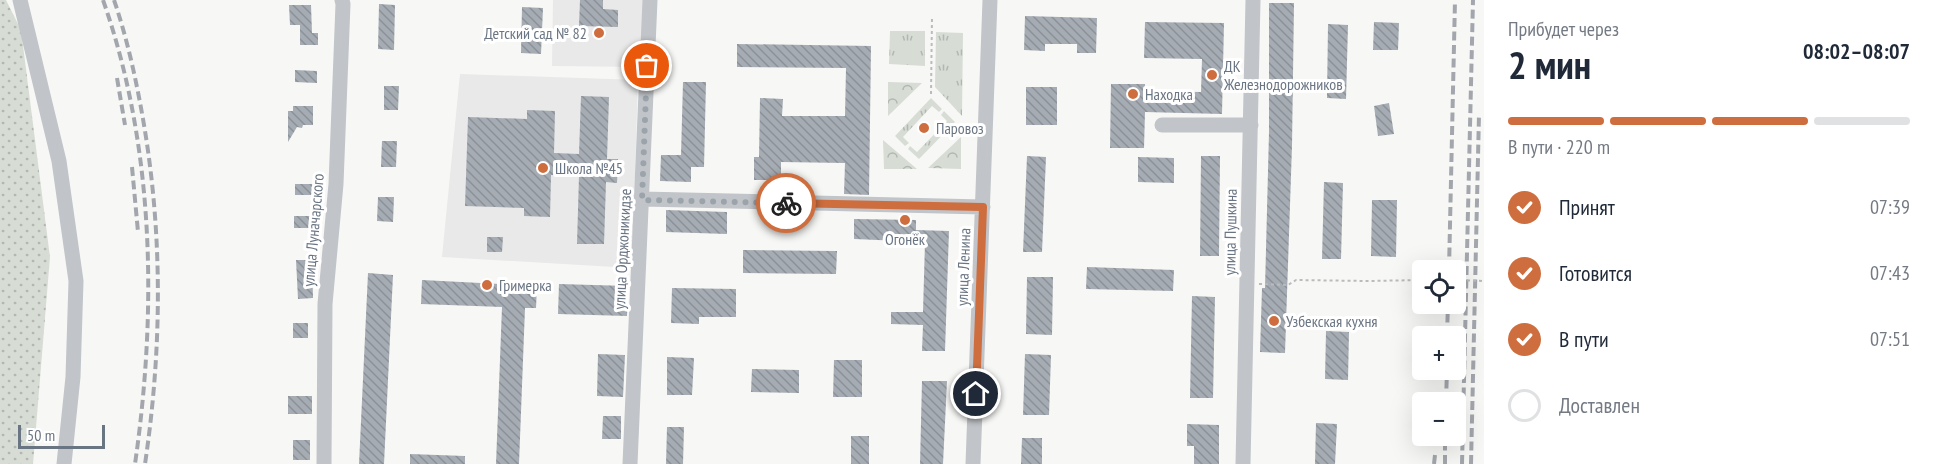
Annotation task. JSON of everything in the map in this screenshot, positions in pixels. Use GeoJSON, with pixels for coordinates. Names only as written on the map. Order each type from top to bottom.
{"type":"FeatureCollection","features":[{"type":"Feature","properties":{"kind":"street"},"geometry":{"type":"LineString","coordinates":[[20,0],[59,160],[76,281],[73,377],[64,464]]}},
{"type":"Feature","properties":{"kind":"street","name":"улица Луначарского"},"geometry":{"type":"LineString","coordinates":[[324,464],[325,304],[336,183],[344,4],[342,0]]}},
{"type":"Feature","properties":{"kind":"street","name":"улица Орджоникидзе"},"geometry":{"type":"LineString","coordinates":[[630,464],[650,0]]}},
{"type":"Feature","properties":{"kind":"street","name":"улица Ленина"},"geometry":{"type":"LineString","coordinates":[[973,464],[990,0]]}},
{"type":"Feature","properties":{"kind":"street","name":"улица Пушкина"},"geometry":{"type":"LineString","coordinates":[[1243,464],[1253,0]]}},
{"type":"Feature","properties":{"kind":"street"},"geometry":{"type":"LineString","coordinates":[[1162,125],[1251,126]]}},
{"type":"Feature","properties":{"kind":"street"},"geometry":{"type":"LineString","coordinates":[[642,200],[983,207]]}},
{"type":"Feature","properties":{"kind":"path"},"geometry":{"type":"LineString","coordinates":[[931,94],[932,17]]}},
{"type":"Feature","properties":{"kind":"path"},"geometry":{"type":"LineString","coordinates":[[1247,284],[1288,285],[1296,280],[1412,279]]}},
{"type":"Feature","properties":{"kind":"path"},"geometry":{"type":"LineString","coordinates":[[1466,280],[1484,281]]}},
{"type":"Feature","properties":{"kind":"shaded area","name":"Детский сад № 82"},"geometry":{"type":"Polygon","coordinates":[[[553,0],[646,0],[644,67],[552,66],[553,0]]]}},
{"type":"Feature","properties":{"kind":"shaded area","name":"Школа №45"},"geometry":{"type":"Polygon","coordinates":[[[460,74],[638,80],[632,268],[442,257],[460,74]]]}},
{"type":"Feature","properties":{"kind":"green space"},"geometry":{"type":"Polygon","coordinates":[[[0,0],[6,0],[21,30],[50,257],[33,464],[0,464],[0,0]]]}},
{"type":"Feature","properties":{"kind":"green space"},"geometry":{"type":"Polygon","coordinates":[[[890,31],[925,31],[925,66],[889,64],[890,31]]]}},
{"type":"Feature","properties":{"kind":"green space"},"geometry":{"type":"Polygon","coordinates":[[[936,32],[963,33],[962,116],[935,87],[936,32]]]}},
{"type":"Feature","properties":{"kind":"green space"},"geometry":{"type":"Polygon","coordinates":[[[888,82],[922,83],[888,116],[888,82]]]}},
{"type":"Feature","properties":{"kind":"green space"},"geometry":{"type":"Polygon","coordinates":[[[931,98],[942,109],[939,112],[932,106],[903,137],[909,143],[905,146],[895,136],[931,98]]]}},
{"type":"Feature","properties":{"kind":"green space"},"geometry":{"type":"Polygon","coordinates":[[[944,111],[955,122],[919,159],[908,149],[910,146],[917,152],[947,121],[941,115],[944,111]]]}},
{"type":"Feature","properties":{"kind":"green space"},"geometry":{"type":"Polygon","coordinates":[[[961,137],[961,169],[928,168],[961,137]]]}},
{"type":"Feature","properties":{"kind":"green space"},"geometry":{"type":"Polygon","coordinates":[[[883,140],[917,169],[884,169],[883,140]]]}},
{"type":"Feature","properties":{"kind":"building"},"geometry":{"type":"Polygon","coordinates":[[[580,0],[603,0],[603,9],[618,10],[618,27],[579,26],[580,0]]]}},
{"type":"Feature","properties":{"kind":"building"},"geometry":{"type":"Polygon","coordinates":[[[1269,3],[1294,3],[1285,353],[1260,352],[1262,288],[1265,288],[1269,132],[1269,3]]]}},
{"type":"Feature","properties":{"kind":"building"},"geometry":{"type":"Polygon","coordinates":[[[379,4],[395,5],[394,50],[378,49],[379,4]]]}},
{"type":"Feature","properties":{"kind":"building"},"geometry":{"type":"Polygon","coordinates":[[[289,5],[311,5],[312,33],[318,33],[318,45],[300,45],[300,25],[290,25],[289,5]]]}},
{"type":"Feature","properties":{"kind":"building"},"geometry":{"type":"Polygon","coordinates":[[[522,7],[543,8],[541,54],[521,53],[522,7]]]}},
{"type":"Feature","properties":{"kind":"building"},"geometry":{"type":"Polygon","coordinates":[[[1025,16],[1097,18],[1096,53],[1077,53],[1077,44],[1045,44],[1045,51],[1024,50],[1025,16]]]}},
{"type":"Feature","properties":{"kind":"building","name":"ДК Железнодорожников"},"geometry":{"type":"Polygon","coordinates":[[[1145,22],[1224,23],[1222,114],[1145,112],[1144,148],[1110,148],[1111,84],[1145,84],[1145,91],[1201,92],[1202,59],[1144,58],[1145,22]]]}},
{"type":"Feature","properties":{"kind":"building"},"geometry":{"type":"Polygon","coordinates":[[[1374,22],[1399,23],[1398,50],[1373,50],[1374,22]]]}},
{"type":"Feature","properties":{"kind":"building"},"geometry":{"type":"Polygon","coordinates":[[[1328,24],[1348,25],[1346,99],[1327,98],[1328,24]]]}},
{"type":"Feature","properties":{"kind":"building"},"geometry":{"type":"Polygon","coordinates":[[[737,44],[871,46],[869,195],[844,194],[845,163],[781,162],[781,180],[754,180],[754,157],[759,157],[760,98],[783,99],[782,116],[845,116],[846,68],[737,67],[737,44]]]}},
{"type":"Feature","properties":{"kind":"building"},"geometry":{"type":"Polygon","coordinates":[[[295,70],[317,71],[317,83],[295,82],[295,70]]]}},
{"type":"Feature","properties":{"kind":"building"},"geometry":{"type":"Polygon","coordinates":[[[683,82],[706,82],[704,167],[691,167],[691,182],[660,181],[661,155],[681,155],[683,82]]]}},
{"type":"Feature","properties":{"kind":"building"},"geometry":{"type":"Polygon","coordinates":[[[384,86],[399,86],[398,110],[384,110],[384,86]]]}},
{"type":"Feature","properties":{"kind":"building"},"geometry":{"type":"Polygon","coordinates":[[[1026,87],[1057,87],[1057,125],[1026,125],[1026,87]]]}},
{"type":"Feature","properties":{"kind":"building"},"geometry":{"type":"Polygon","coordinates":[[[581,96],[609,97],[607,159],[618,159],[617,183],[606,182],[604,244],[577,244],[579,176],[551,175],[550,217],[524,216],[524,208],[465,206],[468,117],[527,119],[527,110],[555,111],[554,153],[579,154],[581,96]]]}},
{"type":"Feature","properties":{"kind":"building"},"geometry":{"type":"Polygon","coordinates":[[[1389,103],[1394,134],[1378,136],[1374,106],[1389,103]]]}},
{"type":"Feature","properties":{"kind":"building"},"geometry":{"type":"Polygon","coordinates":[[[293,106],[313,106],[313,125],[297,127],[288,142],[288,111],[293,111],[293,106]]]}},
{"type":"Feature","properties":{"kind":"building"},"geometry":{"type":"Polygon","coordinates":[[[382,141],[397,141],[396,167],[381,167],[382,141]]]}},
{"type":"Feature","properties":{"kind":"building"},"geometry":{"type":"Polygon","coordinates":[[[1027,156],[1046,157],[1042,252],[1023,252],[1027,156]]]}},
{"type":"Feature","properties":{"kind":"building"},"geometry":{"type":"Polygon","coordinates":[[[1201,156],[1220,156],[1219,256],[1200,256],[1201,156]]]}},
{"type":"Feature","properties":{"kind":"building"},"geometry":{"type":"Polygon","coordinates":[[[1138,157],[1174,158],[1174,183],[1138,182],[1138,157]]]}},
{"type":"Feature","properties":{"kind":"building"},"geometry":{"type":"Polygon","coordinates":[[[1324,182],[1343,183],[1341,259],[1322,259],[1324,182]]]}},
{"type":"Feature","properties":{"kind":"building"},"geometry":{"type":"Polygon","coordinates":[[[295,184],[315,184],[315,195],[295,195],[295,184]]]}},
{"type":"Feature","properties":{"kind":"building"},"geometry":{"type":"Polygon","coordinates":[[[378,197],[394,197],[393,222],[377,221],[378,197]]]}},
{"type":"Feature","properties":{"kind":"building"},"geometry":{"type":"Polygon","coordinates":[[[1372,200],[1397,200],[1396,257],[1371,256],[1372,200]]]}},
{"type":"Feature","properties":{"kind":"building"},"geometry":{"type":"Polygon","coordinates":[[[666,210],[727,212],[727,234],[666,232],[666,210]]]}},
{"type":"Feature","properties":{"kind":"building"},"geometry":{"type":"Polygon","coordinates":[[[294,216],[312,216],[312,228],[294,228],[294,216]]]}},
{"type":"Feature","properties":{"kind":"building"},"geometry":{"type":"Polygon","coordinates":[[[854,219],[916,220],[916,230],[949,231],[945,351],[922,351],[923,325],[891,324],[891,312],[923,312],[925,242],[854,239],[854,219]]]}},
{"type":"Feature","properties":{"kind":"building"},"geometry":{"type":"Polygon","coordinates":[[[487,237],[503,237],[502,252],[487,252],[487,237]]]}},
{"type":"Feature","properties":{"kind":"building"},"geometry":{"type":"Polygon","coordinates":[[[743,250],[837,251],[836,274],[743,273],[743,250]]]}},
{"type":"Feature","properties":{"kind":"building"},"geometry":{"type":"Polygon","coordinates":[[[296,260],[312,260],[313,298],[298,299],[296,260]]]}},
{"type":"Feature","properties":{"kind":"building"},"geometry":{"type":"Polygon","coordinates":[[[1087,267],[1174,270],[1173,291],[1086,289],[1087,267]]]}},
{"type":"Feature","properties":{"kind":"building"},"geometry":{"type":"Polygon","coordinates":[[[368,273],[393,275],[384,464],[359,464],[368,273]]]}},
{"type":"Feature","properties":{"kind":"building"},"geometry":{"type":"Polygon","coordinates":[[[1027,277],[1053,277],[1052,335],[1026,334],[1027,277]]]}},
{"type":"Feature","properties":{"kind":"building"},"geometry":{"type":"Polygon","coordinates":[[[422,280],[537,286],[536,308],[525,308],[519,464],[496,464],[502,307],[421,304],[422,280]]]}},
{"type":"Feature","properties":{"kind":"building"},"geometry":{"type":"Polygon","coordinates":[[[559,284],[628,286],[627,316],[558,314],[559,284]]]}},
{"type":"Feature","properties":{"kind":"building"},"geometry":{"type":"Polygon","coordinates":[[[672,288],[736,289],[736,317],[699,317],[699,324],[671,323],[672,288]]]}},
{"type":"Feature","properties":{"kind":"building"},"geometry":{"type":"Polygon","coordinates":[[[1192,296],[1215,297],[1213,398],[1190,398],[1192,296]]]}},
{"type":"Feature","properties":{"kind":"building"},"geometry":{"type":"Polygon","coordinates":[[[293,323],[308,323],[308,338],[293,338],[293,323]]]}},
{"type":"Feature","properties":{"kind":"building"},"geometry":{"type":"Polygon","coordinates":[[[1326,331],[1349,332],[1348,380],[1325,379],[1326,331]]]}},
{"type":"Feature","properties":{"kind":"building"},"geometry":{"type":"Polygon","coordinates":[[[598,354],[625,355],[623,397],[597,396],[598,354]]]}},
{"type":"Feature","properties":{"kind":"building"},"geometry":{"type":"Polygon","coordinates":[[[1025,354],[1051,355],[1049,415],[1023,415],[1025,354]]]}},
{"type":"Feature","properties":{"kind":"building"},"geometry":{"type":"Polygon","coordinates":[[[667,357],[694,358],[692,395],[667,395],[667,357]]]}},
{"type":"Feature","properties":{"kind":"building"},"geometry":{"type":"Polygon","coordinates":[[[834,360],[862,360],[862,397],[833,397],[834,360]]]}},
{"type":"Feature","properties":{"kind":"building"},"geometry":{"type":"Polygon","coordinates":[[[752,369],[799,370],[799,393],[751,392],[752,369]]]}},
{"type":"Feature","properties":{"kind":"building"},"geometry":{"type":"Polygon","coordinates":[[[922,381],[947,381],[943,464],[920,464],[922,381]]]}},
{"type":"Feature","properties":{"kind":"building"},"geometry":{"type":"Polygon","coordinates":[[[288,396],[312,396],[312,414],[288,414],[288,396]]]}},
{"type":"Feature","properties":{"kind":"building"},"geometry":{"type":"Polygon","coordinates":[[[603,416],[621,416],[621,439],[602,439],[603,416]]]}},
{"type":"Feature","properties":{"kind":"building"},"geometry":{"type":"Polygon","coordinates":[[[1316,423],[1337,424],[1335,464],[1315,464],[1316,423]]]}},
{"type":"Feature","properties":{"kind":"building"},"geometry":{"type":"Polygon","coordinates":[[[1187,424],[1219,425],[1219,464],[1194,464],[1194,446],[1187,446],[1187,424]]]}},
{"type":"Feature","properties":{"kind":"building"},"geometry":{"type":"Polygon","coordinates":[[[667,427],[684,427],[683,464],[666,464],[667,427]]]}},
{"type":"Feature","properties":{"kind":"building"},"geometry":{"type":"Polygon","coordinates":[[[851,436],[869,436],[869,464],[851,464],[851,436]]]}},
{"type":"Feature","properties":{"kind":"building"},"geometry":{"type":"Polygon","coordinates":[[[1022,438],[1042,438],[1042,464],[1021,464],[1022,438]]]}},
{"type":"Feature","properties":{"kind":"building"},"geometry":{"type":"Polygon","coordinates":[[[293,440],[310,440],[310,460],[293,460],[293,440]]]}},
{"type":"Feature","properties":{"kind":"building"},"geometry":{"type":"Polygon","coordinates":[[[410,454],[465,456],[465,464],[410,464],[410,454]]]}},
{"type":"Feature","properties":{"kind":"railway"},"geometry":{"type":"LineString","coordinates":[[103,0],[120,56],[133,113],[142,172],[147,230],[147,348],[135,464]]}},
{"type":"Feature","properties":{"kind":"railway"},"geometry":{"type":"LineString","coordinates":[[114,0],[127,44],[143,119],[150,162],[157,248],[155,378],[145,464]]}},
{"type":"Feature","properties":{"kind":"railway"},"geometry":{"type":"LineString","coordinates":[[1449,260],[1455,0]]}},
{"type":"Feature","properties":{"kind":"railway"},"geometry":{"type":"LineString","coordinates":[[1462,464],[1473,0]]}},
{"type":"Feature","properties":{"kind":"railway"},"geometry":{"type":"LineString","coordinates":[[117,78],[125,125]]}},
{"type":"Feature","properties":{"kind":"railway"},"geometry":{"type":"LineString","coordinates":[[1471,464],[1479,114]]}},
{"type":"Feature","properties":{"kind":"railway"},"geometry":{"type":"LineString","coordinates":[[132,167],[138,232]]}},
{"type":"Feature","properties":{"kind":"railway"},"geometry":{"type":"LineString","coordinates":[[1447,326],[1448,314]]}},
{"type":"Feature","properties":{"kind":"railway"},"geometry":{"type":"LineString","coordinates":[[1446,392],[1447,380]]}},
{"type":"Feature","properties":{"kind":"railway"},"geometry":{"type":"LineString","coordinates":[[1445,446],[1445,464]]}},
{"type":"Feature","properties":{"kind":"railway"},"geometry":{"type":"LineString","coordinates":[[1434,464],[1435,455]]}},
{"type":"Feature","properties":{"kind":"way so far"},"geometry":{"type":"LineString","coordinates":[[647,66],[642,200],[786,203]]}},
{"type":"Feature","properties":{"kind":"place","name":"Детский сад № 82"},"geometry":{"type":"Point","coordinates":[599,33]}},
{"type":"Feature","properties":{"kind":"place","name":"ДК Железнодорожников"},"geometry":{"type":"Point","coordinates":[1212,75]}},
{"type":"Feature","properties":{"kind":"place","name":"Находка"},"geometry":{"type":"Point","coordinates":[1133,94]}},
{"type":"Feature","properties":{"kind":"place","name":"Паровоз"},"geometry":{"type":"Point","coordinates":[924,128]}},
{"type":"Feature","properties":{"kind":"place","name":"Школа №45"},"geometry":{"type":"Point","coordinates":[543,168]}},
{"type":"Feature","properties":{"kind":"place","name":"Огонёк"},"geometry":{"type":"Point","coordinates":[905,220]}},
{"type":"Feature","properties":{"kind":"place","name":"Гримерка"},"geometry":{"type":"Point","coordinates":[487,285]}},
{"type":"Feature","properties":{"kind":"place","name":"Узбекская кухня"},"geometry":{"type":"Point","coordinates":[1274,321]}},
{"type":"Feature","properties":{"kind":"route"},"geometry":{"type":"LineString","coordinates":[[786,203],[983,207],[976,394]]}}]}
